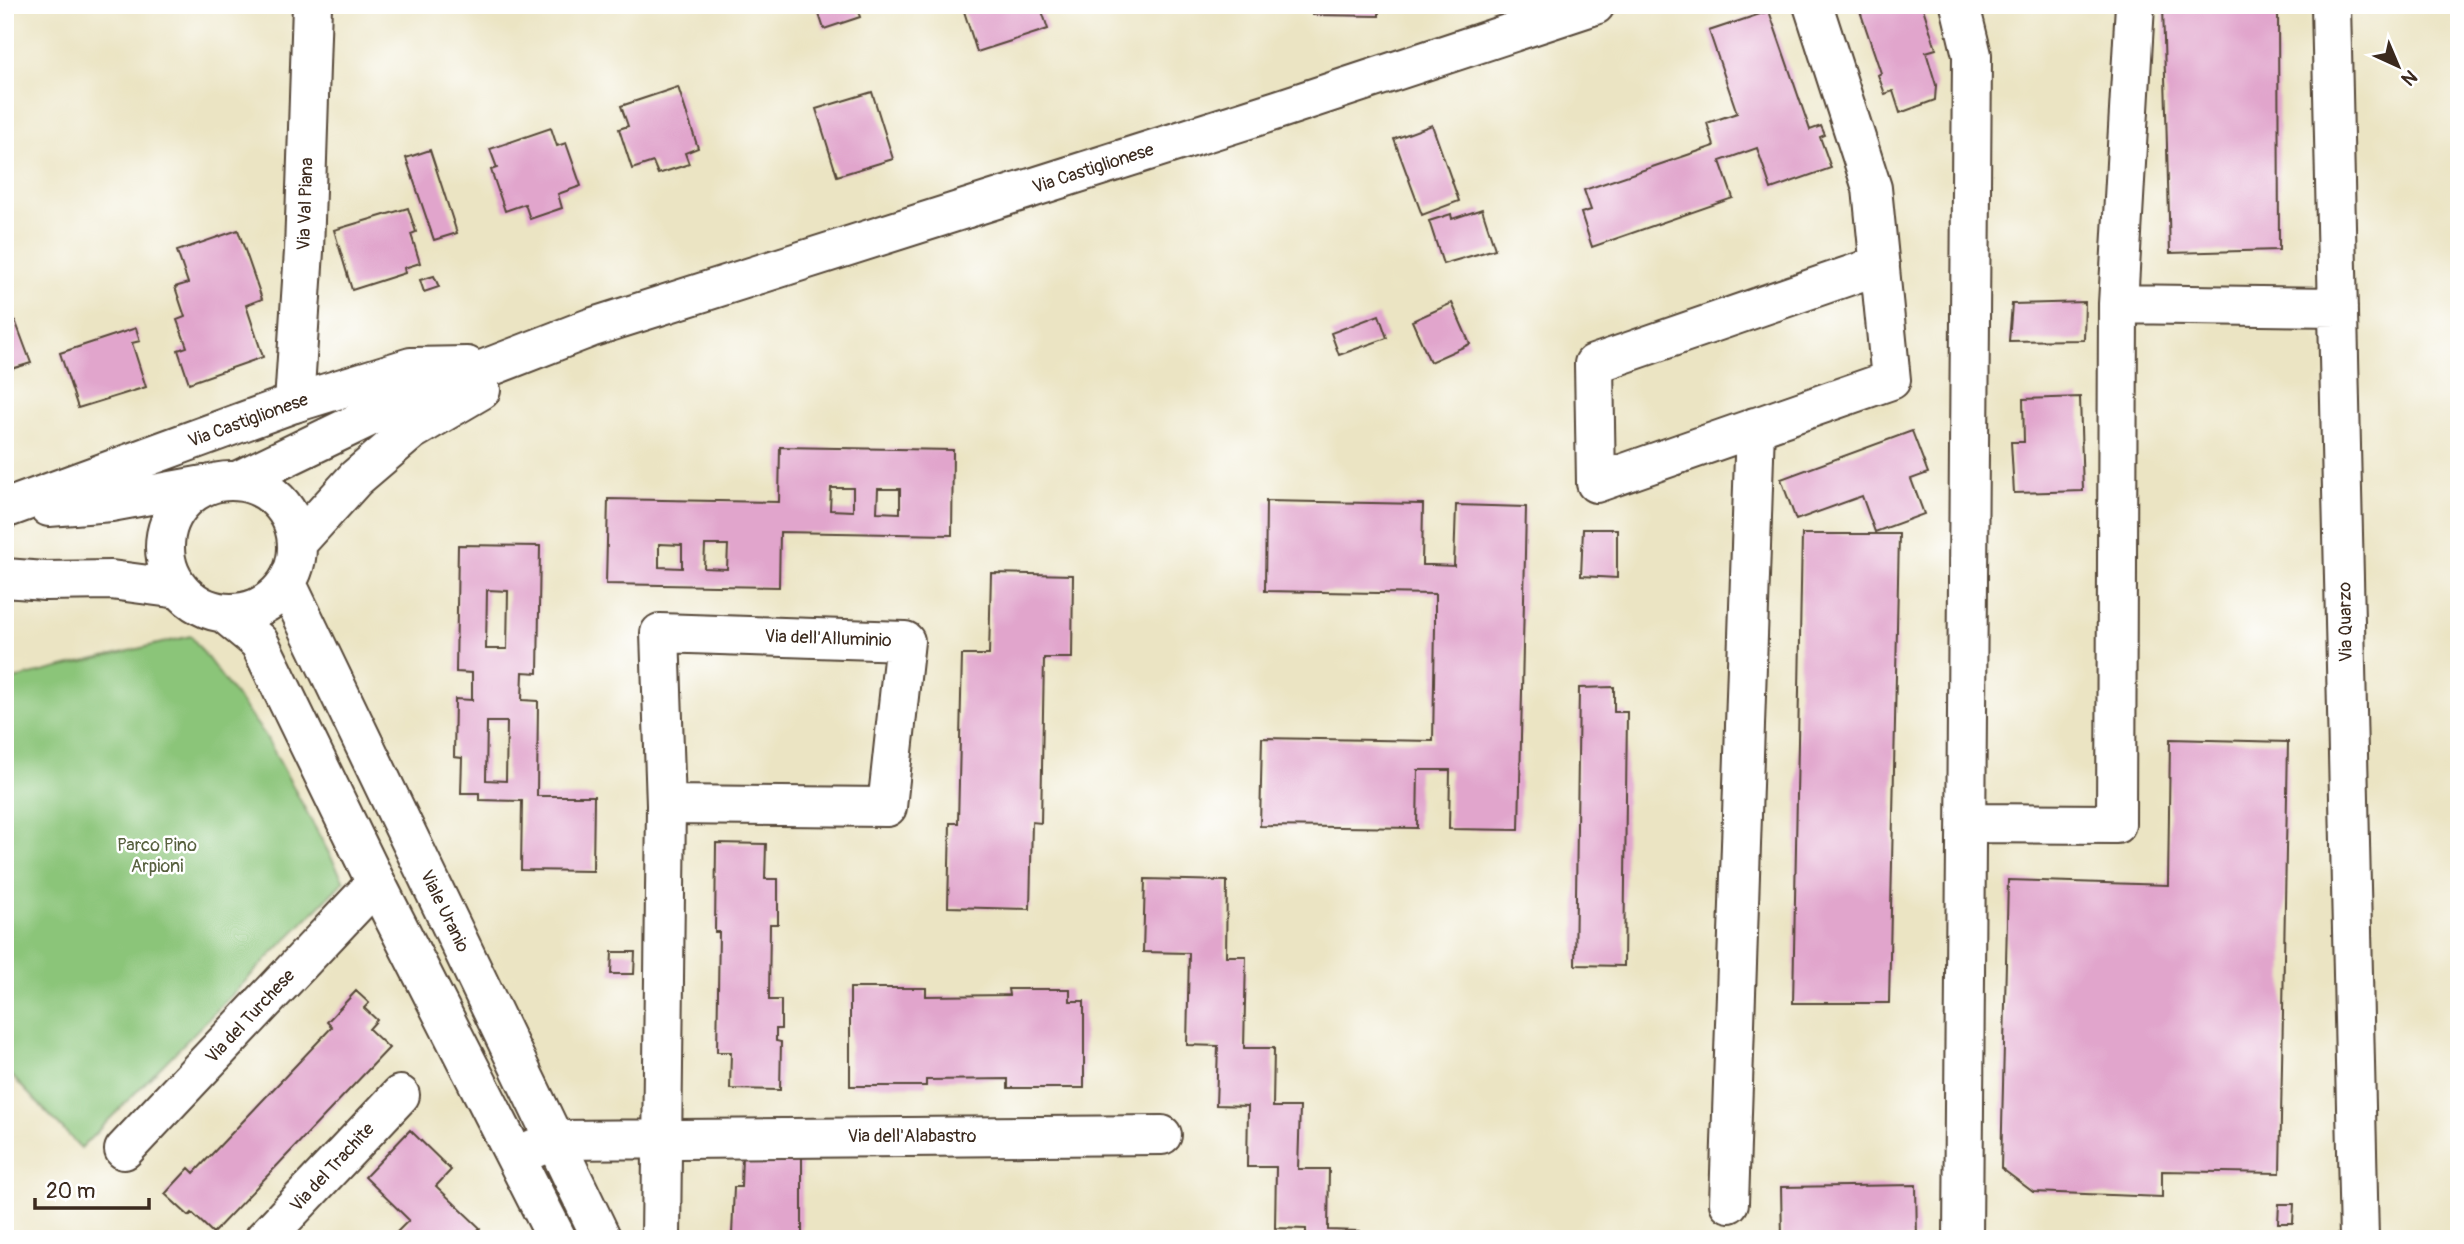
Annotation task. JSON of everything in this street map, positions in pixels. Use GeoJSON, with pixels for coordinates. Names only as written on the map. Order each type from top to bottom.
{"type":"FeatureCollection","features":[{"type":"Feature","properties":{"kind":"main road","name":"Via Val Piana"},"geometry":{"type":"LineString","coordinates":[[294,403],[304,251],[312,5]]}},
{"type":"Feature","properties":{"kind":"main road","name":"Via Castiglionese"},"geometry":{"type":"LineString","coordinates":[[179,589],[169,571],[164,550],[167,529],[176,509],[191,494],[224,482],[407,399],[590,328],[1277,110],[1595,5]]}},
{"type":"Feature","properties":{"kind":"main road"},"geometry":{"type":"LineString","coordinates":[[1812,5],[1872,188],[1880,265],[1891,380],[1596,483],[1594,364],[1880,265]]}},
{"type":"Feature","properties":{"kind":"main road"},"geometry":{"type":"LineString","coordinates":[[1960,5],[1972,55],[1964,1239]]}},
{"type":"Feature","properties":{"kind":"main road"},"geometry":{"type":"LineString","coordinates":[[1967,823],[2116,824],[2118,304],[2135,5]]}},
{"type":"Feature","properties":{"kind":"main road","name":"Via Quarzo"},"geometry":{"type":"LineString","coordinates":[[2331,5],[2359,1239]]}},
{"type":"Feature","properties":{"kind":"main road"},"geometry":{"type":"LineString","coordinates":[[2118,304],[2337,307]]}},
{"type":"Feature","properties":{"kind":"main road","name":"Via Castiglionese"},"geometry":{"type":"LineString","coordinates":[[287,584],[296,564],[298,542],[356,478],[411,431],[590,328]]}},
{"type":"Feature","properties":{"kind":"main road","name":"Via Castiglionese"},"geometry":{"type":"LineString","coordinates":[[8,507],[294,403],[411,368],[493,366]]}},
{"type":"Feature","properties":{"kind":"main road"},"geometry":{"type":"LineString","coordinates":[[1729,1202],[1755,427]]}},
{"type":"Feature","properties":{"kind":"main road","name":"Via Castiglionese"},"geometry":{"type":"LineString","coordinates":[[8,507],[57,507],[111,502],[224,482]]}},
{"type":"Feature","properties":{"kind":"main road"},"geometry":{"type":"LineString","coordinates":[[224,482],[261,486],[280,500],[292,519],[298,542]]}},
{"type":"Feature","properties":{"kind":"main road"},"geometry":{"type":"LineString","coordinates":[[5,578],[45,581],[111,580],[179,589],[192,601],[207,609],[224,613],[242,613],[259,607],[287,584]]}},
{"type":"Feature","properties":{"kind":"main road","name":"Viale Uranio"},"geometry":{"type":"LineString","coordinates":[[287,584],[602,1239]]}},
{"type":"Feature","properties":{"kind":"main road"},"geometry":{"type":"LineString","coordinates":[[224,613],[259,642],[376,883],[557,1239]]}},
{"type":"Feature","properties":{"kind":"main road","name":"Via dell'Alluminio"},"geometry":{"type":"LineString","coordinates":[[662,1239],[666,805],[660,633],[905,641],[887,807],[666,805]]}},
{"type":"Feature","properties":{"kind":"main road","name":"Via del Turchese"},"geometry":{"type":"LineString","coordinates":[[124,1150],[376,883]]}},
{"type":"Feature","properties":{"kind":"main road","name":"Via del Trachite"},"geometry":{"type":"LineString","coordinates":[[264,1239],[400,1095]]}},
{"type":"Feature","properties":{"kind":"main road","name":"Via dell'Alabastro"},"geometry":{"type":"LineString","coordinates":[[555,1140],[1162,1135]]}},
{"type":"Feature","properties":{"kind":"main road"},"geometry":{"type":"LineString","coordinates":[[516,1156],[555,1140]]}},
{"type":"Feature","properties":{"kind":"green space","name":"Parco Pino Arpioni"},"geometry":{"type":"Polygon","coordinates":[[[191,636],[265,735],[344,881],[81,1148],[5,1069],[5,681],[191,636]]]}},
{"type":"Feature","properties":{"kind":"building"},"geometry":{"type":"Polygon","coordinates":[[[816,5],[856,5],[860,17],[824,29],[816,5]]]}},
{"type":"Feature","properties":{"kind":"building"},"geometry":{"type":"Polygon","coordinates":[[[962,5],[1040,5],[1048,29],[977,52],[962,5]]]}},
{"type":"Feature","properties":{"kind":"building"},"geometry":{"type":"Polygon","coordinates":[[[1313,5],[1379,5],[1379,16],[1313,15],[1313,5]]]}},
{"type":"Feature","properties":{"kind":"building"},"geometry":{"type":"Polygon","coordinates":[[[1858,5],[1922,5],[1936,49],[1926,52],[1936,85],[1935,100],[1900,113],[1893,91],[1885,94],[1878,75],[1881,73],[1858,5]]]}},
{"type":"Feature","properties":{"kind":"building"},"geometry":{"type":"Polygon","coordinates":[[[2163,5],[2278,5],[2279,250],[2170,253],[2163,5]]]}},
{"type":"Feature","properties":{"kind":"building"},"geometry":{"type":"Polygon","coordinates":[[[1769,11],[1810,130],[1821,126],[1825,135],[1820,137],[1831,168],[1771,189],[1757,148],[1720,161],[1733,198],[1592,247],[1581,213],[1591,210],[1584,190],[1714,146],[1707,123],[1737,113],[1709,31],[1769,11]]]}},
{"type":"Feature","properties":{"kind":"building"},"geometry":{"type":"Polygon","coordinates":[[[678,87],[698,148],[685,153],[689,164],[658,174],[653,162],[632,169],[619,129],[628,126],[621,106],[678,87]]]}},
{"type":"Feature","properties":{"kind":"building"},"geometry":{"type":"Polygon","coordinates":[[[872,92],[893,159],[837,176],[816,109],[872,92]]]}},
{"type":"Feature","properties":{"kind":"building"},"geometry":{"type":"Polygon","coordinates":[[[1432,125],[1459,201],[1422,215],[1394,139],[1432,125]]]}},
{"type":"Feature","properties":{"kind":"building"},"geometry":{"type":"Polygon","coordinates":[[[551,128],[557,146],[566,143],[581,186],[558,194],[562,208],[530,219],[525,204],[505,211],[491,170],[497,168],[490,149],[551,128]]]}},
{"type":"Feature","properties":{"kind":"building"},"geometry":{"type":"Polygon","coordinates":[[[430,150],[457,233],[434,240],[406,158],[430,150]]]}},
{"type":"Feature","properties":{"kind":"building"},"geometry":{"type":"Polygon","coordinates":[[[408,208],[416,232],[411,234],[420,263],[404,268],[405,273],[352,290],[334,230],[408,208]]]}},
{"type":"Feature","properties":{"kind":"building"},"geometry":{"type":"Polygon","coordinates":[[[1482,209],[1495,249],[1443,264],[1429,221],[1451,214],[1452,219],[1482,209]]]}},
{"type":"Feature","properties":{"kind":"building"},"geometry":{"type":"Polygon","coordinates":[[[238,230],[262,299],[246,305],[263,357],[189,383],[178,350],[187,347],[177,320],[185,317],[175,287],[188,283],[177,251],[238,230]]]}},
{"type":"Feature","properties":{"kind":"building"},"geometry":{"type":"Polygon","coordinates":[[[434,276],[439,287],[424,292],[420,280],[434,276]]]}},
{"type":"Feature","properties":{"kind":"building"},"geometry":{"type":"Polygon","coordinates":[[[2085,302],[2084,340],[2009,341],[2012,304],[2085,302]]]}},
{"type":"Feature","properties":{"kind":"building"},"geometry":{"type":"Polygon","coordinates":[[[1452,303],[1470,344],[1430,362],[1412,321],[1452,303]]]}},
{"type":"Feature","properties":{"kind":"building"},"geometry":{"type":"Polygon","coordinates":[[[1379,315],[1387,338],[1339,355],[1331,333],[1379,315]]]}},
{"type":"Feature","properties":{"kind":"building"},"geometry":{"type":"Polygon","coordinates":[[[15,320],[31,363],[5,371],[5,323],[15,320]]]}},
{"type":"Feature","properties":{"kind":"building"},"geometry":{"type":"Polygon","coordinates":[[[136,328],[140,341],[132,343],[146,387],[78,408],[60,353],[136,328]]]}},
{"type":"Feature","properties":{"kind":"building"},"geometry":{"type":"Polygon","coordinates":[[[2080,397],[2083,491],[2014,493],[2011,442],[2024,442],[2023,399],[2080,397]]]}},
{"type":"Feature","properties":{"kind":"building"},"geometry":{"type":"Polygon","coordinates":[[[1912,431],[1928,473],[1911,479],[1924,514],[1875,532],[1862,496],[1796,520],[1781,479],[1912,431]]]}},
{"type":"Feature","properties":{"kind":"building"},"geometry":{"type":"Polygon","coordinates":[[[780,447],[953,450],[952,535],[780,532],[779,587],[606,584],[608,499],[779,502],[780,447]],[[831,488],[830,510],[853,511],[853,488],[831,488]],[[878,489],[877,512],[900,513],[900,489],[878,489]],[[659,544],[659,567],[682,568],[682,545],[659,544]],[[705,545],[704,568],[727,569],[728,545],[705,545]]]}},
{"type":"Feature","properties":{"kind":"building"},"geometry":{"type":"Polygon","coordinates":[[[1266,501],[1423,504],[1422,565],[1454,566],[1456,505],[1526,507],[1519,830],[1449,829],[1450,770],[1418,770],[1417,828],[1260,826],[1262,738],[1433,741],[1435,594],[1265,591],[1266,501]]]}},
{"type":"Feature","properties":{"kind":"building"},"geometry":{"type":"Polygon","coordinates":[[[1583,529],[1617,529],[1617,578],[1581,576],[1583,529]]]}},
{"type":"Feature","properties":{"kind":"building"},"geometry":{"type":"Polygon","coordinates":[[[1802,534],[1899,534],[1889,1003],[1793,1003],[1802,534]]]}},
{"type":"Feature","properties":{"kind":"building"},"geometry":{"type":"Polygon","coordinates":[[[458,545],[540,546],[538,673],[523,672],[522,700],[538,701],[537,796],[594,796],[593,871],[521,870],[522,801],[479,800],[479,793],[461,793],[462,758],[454,757],[455,699],[472,700],[472,673],[456,672],[458,545]],[[487,590],[486,649],[507,649],[508,591],[487,590]],[[487,722],[486,780],[506,781],[507,722],[487,722]]]}},
{"type":"Feature","properties":{"kind":"building"},"geometry":{"type":"Polygon","coordinates":[[[991,573],[1073,575],[1072,658],[1044,658],[1041,823],[1032,822],[1030,909],[948,907],[950,823],[958,823],[962,655],[989,655],[991,573]]]}},
{"type":"Feature","properties":{"kind":"building"},"geometry":{"type":"Polygon","coordinates":[[[1614,687],[1614,712],[1627,712],[1624,966],[1575,965],[1579,688],[1614,687]]]}},
{"type":"Feature","properties":{"kind":"building"},"geometry":{"type":"Polygon","coordinates":[[[2170,739],[2288,742],[2280,1173],[2162,1171],[2162,1197],[2033,1192],[2001,1168],[2008,880],[2168,885],[2170,739]]]}},
{"type":"Feature","properties":{"kind":"building"},"geometry":{"type":"Polygon","coordinates":[[[716,843],[766,844],[765,879],[778,879],[778,924],[770,924],[769,1000],[781,1000],[781,1029],[776,1029],[776,1041],[781,1042],[780,1090],[730,1089],[731,1052],[717,1052],[719,932],[715,932],[716,843]]]}},
{"type":"Feature","properties":{"kind":"building"},"geometry":{"type":"Polygon","coordinates":[[[1145,879],[1227,881],[1226,956],[1246,956],[1244,1048],[1274,1048],[1273,1107],[1300,1107],[1298,1169],[1329,1169],[1328,1230],[1359,1231],[1359,1239],[1306,1239],[1306,1229],[1275,1228],[1276,1167],[1247,1167],[1248,1106],[1216,1105],[1218,1046],[1187,1045],[1189,953],[1143,952],[1145,879]]]}},
{"type":"Feature","properties":{"kind":"building"},"geometry":{"type":"Polygon","coordinates":[[[612,952],[635,952],[634,974],[611,974],[612,952]]]}},
{"type":"Feature","properties":{"kind":"building"},"geometry":{"type":"Polygon","coordinates":[[[850,988],[926,988],[926,996],[1009,995],[1008,989],[1070,989],[1070,1001],[1084,1001],[1084,1088],[1008,1088],[1008,1079],[926,1080],[926,1086],[850,1086],[850,988]]]}},
{"type":"Feature","properties":{"kind":"building"},"geometry":{"type":"Polygon","coordinates":[[[356,991],[369,1003],[364,1008],[377,1020],[369,1029],[389,1048],[213,1233],[192,1213],[189,1216],[165,1194],[189,1168],[194,1173],[332,1027],[327,1022],[356,991]]]}},
{"type":"Feature","properties":{"kind":"building"},"geometry":{"type":"Polygon","coordinates":[[[410,1130],[451,1170],[436,1186],[480,1228],[470,1239],[398,1239],[394,1235],[409,1220],[365,1177],[410,1130]]]}},
{"type":"Feature","properties":{"kind":"building"},"geometry":{"type":"Polygon","coordinates":[[[742,1154],[802,1155],[802,1239],[739,1239],[739,1236],[732,1235],[734,1187],[741,1187],[742,1154]]]}},
{"type":"Feature","properties":{"kind":"building"},"geometry":{"type":"Polygon","coordinates":[[[1916,1185],[1917,1239],[1782,1239],[1781,1187],[1916,1185]]]}},
{"type":"Feature","properties":{"kind":"building"},"geometry":{"type":"Polygon","coordinates":[[[2279,1204],[2294,1204],[2293,1223],[2278,1223],[2279,1204]]]}}]}
